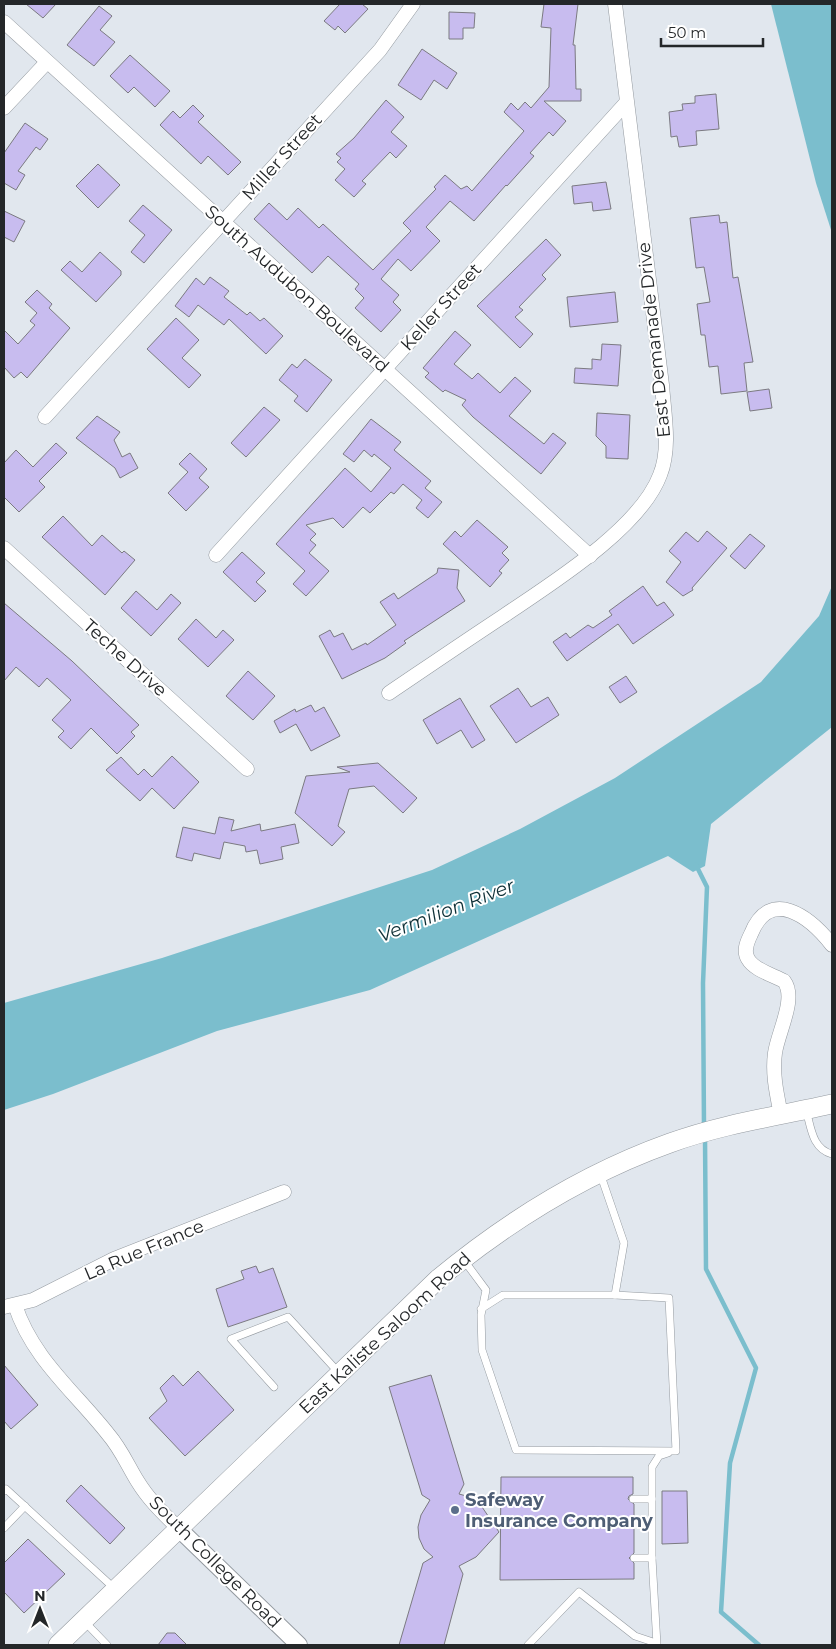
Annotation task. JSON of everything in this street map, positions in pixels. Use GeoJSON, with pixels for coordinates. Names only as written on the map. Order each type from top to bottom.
{"type":"FeatureCollection","features":[{"type":"Feature","properties":{"kind":"main road","name":"East Kaliste Saloom Road"},"geometry":{"type":"LineString","coordinates":[[58,1645],[178,1528],[463,1258],[537,1208],[599,1173],[671,1142],[731,1125],[832,1104]]}},
{"type":"Feature","properties":{"kind":"street","name":"Miller Street"},"geometry":{"type":"LineString","coordinates":[[45,417],[380,50],[413,4]]}},
{"type":"Feature","properties":{"kind":"street","name":"East Demanade Drive"},"geometry":{"type":"LineString","coordinates":[[389,693],[590,556],[621,528],[652,493],[664,462],[665,434],[662,385],[615,4]]}},
{"type":"Feature","properties":{"kind":"street","name":"South Audubon Boulevard"},"geometry":{"type":"LineString","coordinates":[[4,22],[590,556]]}},
{"type":"Feature","properties":{"kind":"street"},"geometry":{"type":"LineString","coordinates":[[4,108],[47,62]]}},
{"type":"Feature","properties":{"kind":"street","name":"Keller Street"},"geometry":{"type":"LineString","coordinates":[[216,555],[626,103]]}},
{"type":"Feature","properties":{"kind":"street","name":"Teche Drive"},"geometry":{"type":"LineString","coordinates":[[4,548],[247,769]]}},
{"type":"Feature","properties":{"kind":"street"},"geometry":{"type":"LineString","coordinates":[[781,1115],[774,1079],[774,1054],[789,994],[784,981],[754,966],[748,960],[746,945],[756,920],[763,913],[777,908],[789,910],[806,920],[832,945]]}},
{"type":"Feature","properties":{"kind":"street","name":"La Rue France"},"geometry":{"type":"LineString","coordinates":[[9,1306],[62,1287],[114,1259],[284,1192]]}},
{"type":"Feature","properties":{"kind":"street","name":"South College Road"},"geometry":{"type":"LineString","coordinates":[[9,1306],[51,1368],[108,1433],[127,1460],[139,1483],[155,1504],[300,1645]]}},
{"type":"Feature","properties":{"kind":"lane"},"geometry":{"type":"LineString","coordinates":[[806,1110],[815,1142],[832,1154]]}},
{"type":"Feature","properties":{"kind":"lane"},"geometry":{"type":"LineString","coordinates":[[599,1173],[624,1243],[615,1295]]}},
{"type":"Feature","properties":{"kind":"lane"},"geometry":{"type":"LineString","coordinates":[[463,1258],[486,1290],[482,1309],[482,1350],[516,1450],[676,1451]]}},
{"type":"Feature","properties":{"kind":"lane"},"geometry":{"type":"LineString","coordinates":[[482,1309],[502,1295],[615,1295],[670,1298],[676,1451]]}},
{"type":"Feature","properties":{"kind":"lane"},"geometry":{"type":"LineString","coordinates":[[274,1387],[231,1339],[288,1317],[340,1374]]}},
{"type":"Feature","properties":{"kind":"lane"},"geometry":{"type":"LineString","coordinates":[[528,1645],[579,1592],[635,1636],[656,1644],[652,1558],[652,1467],[659,1456],[676,1451]]}},
{"type":"Feature","properties":{"kind":"lane"},"geometry":{"type":"LineString","coordinates":[[4,1491],[6,1489],[116,1589]]}},
{"type":"Feature","properties":{"kind":"lane"},"geometry":{"type":"LineString","coordinates":[[634,1499],[652,1499]]}},
{"type":"Feature","properties":{"kind":"lane"},"geometry":{"type":"LineString","coordinates":[[4,1528],[25,1506]]}},
{"type":"Feature","properties":{"kind":"lane"},"geometry":{"type":"LineString","coordinates":[[634,1558],[652,1558]]}},
{"type":"Feature","properties":{"kind":"lane"},"geometry":{"type":"LineString","coordinates":[[84,1620],[107,1645]]}},
{"type":"Feature","properties":{"kind":"water"},"geometry":{"type":"Polygon","coordinates":[[[771,4],[832,4],[832,233],[816,183],[771,4]]]}},
{"type":"Feature","properties":{"kind":"water","name":"Vermilion River"},"geometry":{"type":"Polygon","coordinates":[[[832,586],[832,727],[711,824],[705,866],[693,872],[668,856],[370,990],[217,1031],[53,1094],[4,1110],[4,1003],[162,958],[432,870],[520,829],[615,778],[761,682],[819,616],[832,586]]]}},
{"type":"Feature","properties":{"kind":"building"},"geometry":{"type":"Polygon","coordinates":[[[26,4],[56,4],[43,18],[26,4]]]}},
{"type":"Feature","properties":{"kind":"building"},"geometry":{"type":"Polygon","coordinates":[[[340,4],[362,4],[368,9],[345,33],[338,26],[335,30],[324,21],[340,4]]]}},
{"type":"Feature","properties":{"kind":"building"},"geometry":{"type":"Polygon","coordinates":[[[544,4],[578,4],[573,45],[575,45],[576,89],[581,89],[581,101],[544,101],[566,121],[553,136],[549,132],[530,153],[534,156],[507,186],[474,221],[450,201],[426,227],[440,241],[411,271],[398,259],[381,279],[399,295],[393,302],[401,310],[381,332],[355,308],[364,298],[355,289],[359,284],[328,256],[312,273],[254,219],[269,203],[287,220],[298,208],[319,228],[323,224],[373,270],[411,231],[403,223],[436,189],[434,187],[445,175],[461,189],[467,186],[472,191],[524,131],[504,112],[511,103],[518,110],[525,102],[531,108],[549,87],[551,28],[541,27],[544,4]]]}},
{"type":"Feature","properties":{"kind":"building"},"geometry":{"type":"Polygon","coordinates":[[[99,6],[112,16],[100,30],[115,42],[94,66],[67,45],[99,6]]]}},
{"type":"Feature","properties":{"kind":"building"},"geometry":{"type":"Polygon","coordinates":[[[449,12],[475,13],[474,28],[463,28],[463,39],[449,39],[449,12]]]}},
{"type":"Feature","properties":{"kind":"building"},"geometry":{"type":"Polygon","coordinates":[[[422,49],[457,73],[447,89],[434,80],[421,100],[398,85],[422,49]]]}},
{"type":"Feature","properties":{"kind":"building"},"geometry":{"type":"Polygon","coordinates":[[[130,55],[170,91],[155,107],[134,87],[128,93],[110,76],[130,55]]]}},
{"type":"Feature","properties":{"kind":"building"},"geometry":{"type":"Polygon","coordinates":[[[716,94],[719,129],[696,131],[697,145],[679,147],[677,136],[671,137],[669,112],[683,110],[682,104],[695,103],[695,96],[716,94]]]}},
{"type":"Feature","properties":{"kind":"building"},"geometry":{"type":"Polygon","coordinates":[[[386,100],[404,117],[391,132],[407,146],[396,158],[390,152],[362,181],[366,184],[354,197],[335,180],[345,169],[337,162],[341,158],[336,154],[354,138],[386,100]]]}},
{"type":"Feature","properties":{"kind":"building"},"geometry":{"type":"Polygon","coordinates":[[[193,105],[204,116],[198,122],[241,162],[228,175],[208,156],[201,164],[160,125],[173,111],[180,118],[193,105]]]}},
{"type":"Feature","properties":{"kind":"building"},"geometry":{"type":"Polygon","coordinates":[[[25,123],[48,139],[40,150],[36,147],[18,171],[25,175],[16,190],[4,183],[4,153],[25,123]]]}},
{"type":"Feature","properties":{"kind":"building"},"geometry":{"type":"Polygon","coordinates":[[[98,164],[120,185],[98,208],[76,186],[98,164]]]}},
{"type":"Feature","properties":{"kind":"building"},"geometry":{"type":"Polygon","coordinates":[[[606,182],[611,209],[593,211],[592,202],[574,204],[572,186],[606,182]]]}},
{"type":"Feature","properties":{"kind":"building"},"geometry":{"type":"Polygon","coordinates":[[[143,205],[172,230],[144,263],[131,252],[145,235],[129,221],[143,205]]]}},
{"type":"Feature","properties":{"kind":"building"},"geometry":{"type":"Polygon","coordinates":[[[4,211],[25,221],[14,242],[4,237],[4,211]]]}},
{"type":"Feature","properties":{"kind":"building"},"geometry":{"type":"Polygon","coordinates":[[[719,215],[720,223],[727,222],[733,278],[738,277],[753,362],[744,363],[747,391],[721,394],[718,366],[709,367],[705,335],[701,335],[697,304],[710,302],[704,267],[696,268],[690,218],[719,215]]]}},
{"type":"Feature","properties":{"kind":"building"},"geometry":{"type":"Polygon","coordinates":[[[546,239],[561,255],[542,275],[546,279],[519,307],[523,310],[515,317],[533,334],[520,348],[477,306],[546,239]]]}},
{"type":"Feature","properties":{"kind":"building"},"geometry":{"type":"Polygon","coordinates":[[[100,252],[121,271],[121,275],[96,302],[61,270],[70,261],[82,272],[100,252]]]}},
{"type":"Feature","properties":{"kind":"building"},"geometry":{"type":"Polygon","coordinates":[[[210,277],[229,291],[224,297],[247,315],[250,312],[260,321],[264,318],[283,336],[266,354],[229,319],[224,325],[198,305],[189,317],[175,306],[196,278],[204,285],[210,277]]]}},
{"type":"Feature","properties":{"kind":"building"},"geometry":{"type":"Polygon","coordinates":[[[37,290],[52,304],[49,308],[70,328],[27,378],[21,372],[14,378],[4,367],[4,330],[18,344],[35,325],[30,321],[37,313],[25,302],[37,290]]]}},
{"type":"Feature","properties":{"kind":"building"},"geometry":{"type":"Polygon","coordinates":[[[615,292],[618,322],[570,327],[567,297],[615,292]]]}},
{"type":"Feature","properties":{"kind":"building"},"geometry":{"type":"Polygon","coordinates":[[[176,318],[199,340],[182,358],[201,375],[189,388],[147,349],[176,318]]]}},
{"type":"Feature","properties":{"kind":"building"},"geometry":{"type":"Polygon","coordinates":[[[455,331],[471,345],[454,364],[472,379],[478,373],[500,393],[515,377],[531,391],[509,416],[544,444],[553,433],[566,443],[541,474],[473,417],[462,405],[466,400],[445,390],[443,392],[425,377],[429,373],[423,368],[455,331]]]}},
{"type":"Feature","properties":{"kind":"building"},"geometry":{"type":"Polygon","coordinates":[[[602,344],[621,345],[618,386],[574,383],[575,368],[592,369],[592,359],[601,360],[602,344]]]}},
{"type":"Feature","properties":{"kind":"building"},"geometry":{"type":"Polygon","coordinates":[[[305,359],[332,380],[307,412],[294,401],[298,396],[279,380],[292,364],[297,368],[305,359]]]}},
{"type":"Feature","properties":{"kind":"building"},"geometry":{"type":"Polygon","coordinates":[[[769,389],[772,408],[750,411],[747,392],[769,389]]]}},
{"type":"Feature","properties":{"kind":"building"},"geometry":{"type":"Polygon","coordinates":[[[264,407],[280,420],[246,457],[231,443],[264,407]]]}},
{"type":"Feature","properties":{"kind":"building"},"geometry":{"type":"Polygon","coordinates":[[[597,413],[630,415],[628,459],[606,458],[606,446],[596,436],[597,413]]]}},
{"type":"Feature","properties":{"kind":"building"},"geometry":{"type":"Polygon","coordinates":[[[97,416],[120,432],[114,440],[122,457],[130,453],[138,468],[120,478],[115,468],[76,438],[97,416]]]}},
{"type":"Feature","properties":{"kind":"building"},"geometry":{"type":"Polygon","coordinates":[[[371,419],[401,442],[394,450],[431,481],[425,488],[442,502],[428,518],[416,508],[422,500],[403,484],[394,494],[391,492],[370,513],[363,507],[343,528],[333,518],[306,525],[316,534],[310,540],[316,545],[309,553],[329,571],[306,596],[293,584],[305,571],[276,544],[345,468],[371,492],[391,468],[374,454],[372,457],[364,450],[354,462],[343,454],[371,419]]]}},
{"type":"Feature","properties":{"kind":"building"},"geometry":{"type":"Polygon","coordinates":[[[56,443],[67,453],[39,481],[45,487],[19,512],[4,497],[4,463],[16,450],[33,467],[56,443]]]}},
{"type":"Feature","properties":{"kind":"building"},"geometry":{"type":"Polygon","coordinates":[[[190,453],[207,469],[199,478],[209,487],[186,511],[168,493],[188,472],[179,464],[190,453]]]}},
{"type":"Feature","properties":{"kind":"building"},"geometry":{"type":"Polygon","coordinates":[[[63,516],[92,546],[102,535],[122,553],[124,551],[135,560],[105,595],[42,537],[63,516]]]}},
{"type":"Feature","properties":{"kind":"building"},"geometry":{"type":"Polygon","coordinates":[[[477,520],[508,547],[502,553],[509,560],[499,571],[502,573],[490,587],[443,544],[455,531],[461,537],[477,520]]]}},
{"type":"Feature","properties":{"kind":"building"},"geometry":{"type":"Polygon","coordinates":[[[707,531],[727,548],[692,588],[693,590],[683,596],[666,582],[681,562],[669,551],[686,532],[698,542],[707,531]]]}},
{"type":"Feature","properties":{"kind":"building"},"geometry":{"type":"Polygon","coordinates":[[[750,534],[765,546],[745,569],[730,556],[750,534]]]}},
{"type":"Feature","properties":{"kind":"building"},"geometry":{"type":"Polygon","coordinates":[[[242,552],[265,573],[256,582],[266,591],[255,602],[223,572],[242,552]]]}},
{"type":"Feature","properties":{"kind":"building"},"geometry":{"type":"Polygon","coordinates":[[[438,568],[459,570],[457,588],[465,601],[404,641],[406,643],[385,658],[342,679],[319,636],[330,630],[334,637],[343,633],[352,650],[366,643],[367,645],[396,625],[380,602],[394,593],[398,599],[437,573],[438,568]]]}},
{"type":"Feature","properties":{"kind":"building"},"geometry":{"type":"Polygon","coordinates":[[[643,586],[657,606],[664,602],[674,615],[633,644],[618,624],[567,661],[553,642],[566,633],[570,638],[588,625],[593,628],[612,615],[609,611],[643,586]]]}},
{"type":"Feature","properties":{"kind":"building"},"geometry":{"type":"Polygon","coordinates":[[[136,591],[157,610],[171,594],[181,603],[151,636],[121,608],[136,591]]]}},
{"type":"Feature","properties":{"kind":"building"},"geometry":{"type":"Polygon","coordinates":[[[4,603],[72,661],[139,725],[131,732],[135,736],[117,754],[91,728],[71,749],[58,737],[64,731],[52,720],[71,700],[47,678],[39,687],[16,667],[4,681],[4,603]]]}},
{"type":"Feature","properties":{"kind":"building"},"geometry":{"type":"Polygon","coordinates":[[[196,619],[216,638],[223,630],[234,640],[208,667],[178,639],[196,619]]]}},
{"type":"Feature","properties":{"kind":"building"},"geometry":{"type":"Polygon","coordinates":[[[248,671],[275,696],[253,720],[226,696],[248,671]]]}},
{"type":"Feature","properties":{"kind":"building"},"geometry":{"type":"Polygon","coordinates":[[[626,676],[637,692],[620,703],[609,687],[626,676]]]}},
{"type":"Feature","properties":{"kind":"building"},"geometry":{"type":"Polygon","coordinates":[[[518,688],[531,707],[548,697],[559,715],[516,743],[490,706],[518,688]]]}},
{"type":"Feature","properties":{"kind":"building"},"geometry":{"type":"Polygon","coordinates":[[[460,698],[485,740],[472,748],[461,730],[437,744],[423,720],[460,698]]]}},
{"type":"Feature","properties":{"kind":"building"},"geometry":{"type":"Polygon","coordinates":[[[311,705],[315,712],[324,707],[340,736],[311,751],[296,724],[280,733],[274,721],[295,709],[296,712],[311,705]]]}},
{"type":"Feature","properties":{"kind":"building"},"geometry":{"type":"Polygon","coordinates":[[[172,756],[199,782],[174,809],[152,788],[140,801],[106,770],[121,757],[138,775],[144,769],[152,777],[172,756]]]}},
{"type":"Feature","properties":{"kind":"building"},"geometry":{"type":"Polygon","coordinates":[[[378,763],[417,798],[403,813],[374,786],[349,789],[338,826],[345,832],[332,846],[295,813],[306,776],[350,772],[337,767],[378,763]]]}},
{"type":"Feature","properties":{"kind":"building"},"geometry":{"type":"Polygon","coordinates":[[[219,817],[234,820],[231,831],[260,824],[261,831],[295,824],[299,843],[281,847],[283,859],[260,864],[257,850],[246,852],[245,846],[224,842],[220,859],[194,853],[192,861],[176,857],[183,827],[215,834],[219,817]]]}},
{"type":"Feature","properties":{"kind":"building"},"geometry":{"type":"Polygon","coordinates":[[[256,1266],[259,1273],[273,1268],[287,1307],[228,1327],[216,1289],[244,1279],[241,1271],[256,1266]]]}},
{"type":"Feature","properties":{"kind":"building"},"geometry":{"type":"Polygon","coordinates":[[[4,1365],[38,1405],[11,1429],[4,1421],[4,1365]]]}},
{"type":"Feature","properties":{"kind":"building"},"geometry":{"type":"Polygon","coordinates":[[[198,1371],[234,1410],[185,1456],[149,1418],[167,1401],[160,1388],[173,1375],[183,1386],[198,1371]]]}},
{"type":"Feature","properties":{"kind":"building"},"geometry":{"type":"Polygon","coordinates":[[[431,1375],[464,1484],[459,1494],[470,1497],[480,1504],[499,1532],[476,1557],[459,1566],[463,1574],[444,1645],[399,1645],[423,1563],[433,1557],[424,1549],[419,1538],[418,1527],[421,1515],[430,1500],[422,1495],[389,1387],[431,1375]]]}},
{"type":"Feature","properties":{"kind":"building"},"geometry":{"type":"Polygon","coordinates":[[[501,1477],[633,1477],[633,1494],[628,1499],[634,1504],[634,1553],[629,1558],[634,1563],[634,1579],[500,1580],[501,1477]]]}},
{"type":"Feature","properties":{"kind":"building"},"geometry":{"type":"Polygon","coordinates":[[[81,1485],[125,1528],[110,1544],[66,1501],[81,1485]]]}},
{"type":"Feature","properties":{"kind":"building"},"geometry":{"type":"Polygon","coordinates":[[[662,1491],[687,1491],[688,1543],[662,1544],[662,1491]]]}},
{"type":"Feature","properties":{"kind":"building"},"geometry":{"type":"Polygon","coordinates":[[[28,1539],[65,1574],[24,1613],[4,1592],[4,1563],[28,1539]]]}},
{"type":"Feature","properties":{"kind":"building"},"geometry":{"type":"Polygon","coordinates":[[[167,1633],[175,1633],[187,1645],[158,1645],[167,1633]]]}},
{"type":"Feature","properties":{"kind":"waterway"},"geometry":{"type":"LineString","coordinates":[[696,865],[707,887],[703,983],[704,1127]]}},
{"type":"Feature","properties":{"kind":"waterway"},"geometry":{"type":"LineString","coordinates":[[705,1137],[706,1269],[756,1368],[730,1463],[721,1612],[759,1645]]}},
{"type":"Feature","properties":{"kind":"place","name":"Safeway Insurance Company"},"geometry":{"type":"Point","coordinates":[455,1510]}}]}
